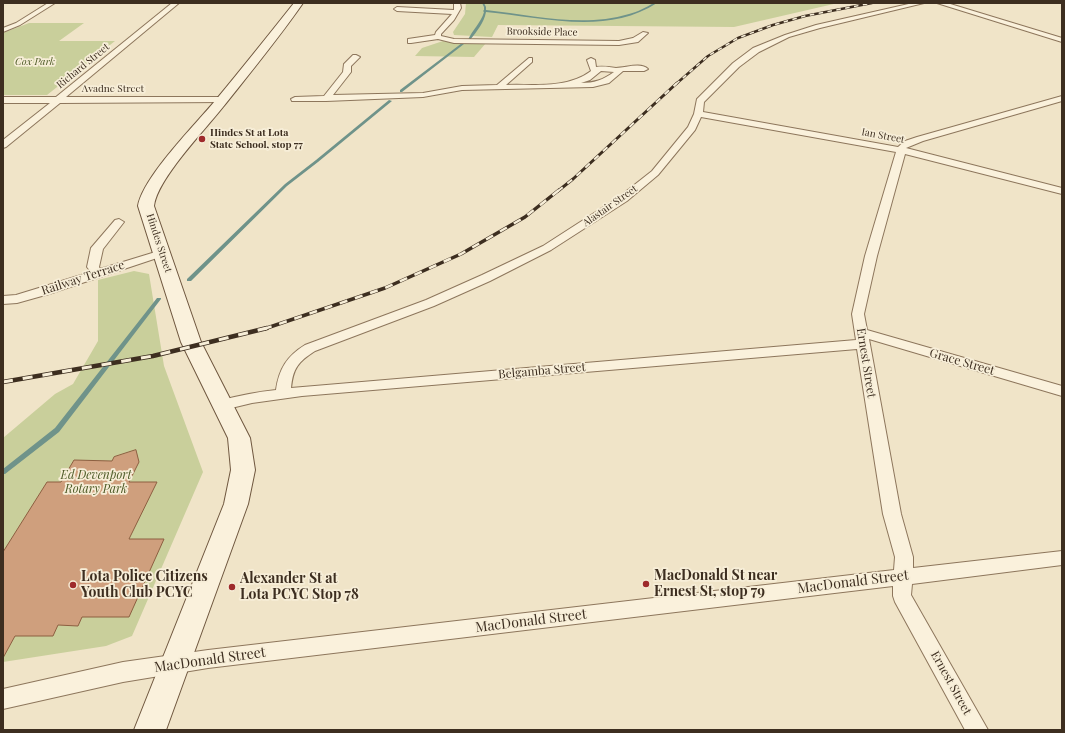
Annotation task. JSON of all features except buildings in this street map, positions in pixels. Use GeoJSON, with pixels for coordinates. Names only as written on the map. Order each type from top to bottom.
{"type":"FeatureCollection","features":[{"type":"Feature","properties":{"kind":"street"},"geometry":{"type":"LineString","coordinates":[[3,30],[18,24],[52,3]]}},
{"type":"Feature","properties":{"kind":"street","name":"Richard Street"},"geometry":{"type":"LineString","coordinates":[[3,145],[176,3]]}},
{"type":"Feature","properties":{"kind":"street","name":"Hindes Street"},"geometry":{"type":"LineString","coordinates":[[150,730],[236,504],[243,470],[237,432],[191,342],[146,206],[147,198],[156,180],[299,3]]}},
{"type":"Feature","properties":{"kind":"street"},"geometry":{"type":"LineString","coordinates":[[438,36],[438,33],[450,23],[458,8],[457,3]]}},
{"type":"Feature","properties":{"kind":"street","name":"Alastair Street"},"geometry":{"type":"LineString","coordinates":[[283,393],[289,365],[300,354],[310,348],[430,303],[486,278],[547,248],[623,199],[655,173],[692,128],[698,114],[700,101],[736,65],[756,50],[787,36],[818,26],[921,3]]}},
{"type":"Feature","properties":{"kind":"street"},"geometry":{"type":"LineString","coordinates":[[940,3],[1062,40]]}},
{"type":"Feature","properties":{"kind":"street"},"geometry":{"type":"LineString","coordinates":[[397,9],[456,12]]}},
{"type":"Feature","properties":{"kind":"street","name":"Brookside Place"},"geometry":{"type":"LineString","coordinates":[[411,41],[438,36],[454,41],[619,43],[635,40],[645,33]]}},
{"type":"Feature","properties":{"kind":"street"},"geometry":{"type":"LineString","coordinates":[[326,99],[347,72],[347,66],[356,57]]}},
{"type":"Feature","properties":{"kind":"street"},"geometry":{"type":"LineString","coordinates":[[499,87],[529,60]]}},
{"type":"Feature","properties":{"kind":"street"},"geometry":{"type":"LineString","coordinates":[[591,60],[593,69],[596,72]]}},
{"type":"Feature","properties":{"kind":"street"},"geometry":{"type":"LineString","coordinates":[[567,85],[587,78],[604,69],[644,69]]}},
{"type":"Feature","properties":{"kind":"street"},"geometry":{"type":"LineString","coordinates":[[295,99],[423,95],[462,88],[599,84],[619,72],[619,70]]}},
{"type":"Feature","properties":{"kind":"street"},"geometry":{"type":"LineString","coordinates":[[901,150],[908,143],[920,139],[1062,98]]}},
{"type":"Feature","properties":{"kind":"street","name":"Avadne Street"},"geometry":{"type":"LineString","coordinates":[[3,100],[222,100]]}},
{"type":"Feature","properties":{"kind":"street","name":"Ian Street"},"geometry":{"type":"LineString","coordinates":[[698,114],[901,150],[1062,191]]}},
{"type":"Feature","properties":{"kind":"street","name":"Ernest Street"},"geometry":{"type":"LineString","coordinates":[[901,150],[871,256],[858,314],[892,514],[904,557],[902,596],[977,730]]}},
{"type":"Feature","properties":{"kind":"street"},"geometry":{"type":"LineString","coordinates":[[97,274],[93,267],[97,248],[119,222]]}},
{"type":"Feature","properties":{"kind":"street","name":"Railway Terrace"},"geometry":{"type":"LineString","coordinates":[[3,300],[17,299],[45,291],[162,253]]}},
{"type":"Feature","properties":{"kind":"street","name":"Belgamba Street"},"geometry":{"type":"LineString","coordinates":[[223,405],[252,398],[302,390],[862,338]]}},
{"type":"Feature","properties":{"kind":"street","name":"Grace Street"},"geometry":{"type":"LineString","coordinates":[[862,338],[1062,391]]}},
{"type":"Feature","properties":{"kind":"street","name":"MacDonald Street"},"geometry":{"type":"LineString","coordinates":[[3,699],[123,672],[233,656],[1062,558]]}},
{"type":"Feature","properties":{"kind":"green space"},"geometry":{"type":"Polygon","coordinates":[[[466,3],[838,3],[734,27],[498,25],[492,37],[454,35],[453,32],[465,14],[466,3]]]}},
{"type":"Feature","properties":{"kind":"green space","name":"Cox Park"},"geometry":{"type":"Polygon","coordinates":[[[29,23],[84,23],[59,41],[115,41],[47,95],[3,95],[3,33],[29,23]]]}},
{"type":"Feature","properties":{"kind":"green space"},"geometry":{"type":"Polygon","coordinates":[[[443,41],[453,43],[486,43],[474,57],[415,56],[422,48],[443,41]]]}},
{"type":"Feature","properties":{"kind":"green space","name":"Ed Devenport Rotary Park"},"geometry":{"type":"Polygon","coordinates":[[[134,271],[149,274],[164,366],[203,472],[132,636],[106,646],[3,662],[3,438],[55,394],[73,384],[98,341],[98,280],[134,271]]]}},
{"type":"Feature","properties":{"kind":"waterway"},"geometry":{"type":"LineString","coordinates":[[483,3],[485,11]]}},
{"type":"Feature","properties":{"kind":"waterway"},"geometry":{"type":"LineString","coordinates":[[485,11],[554,20],[590,21],[608,20],[629,15],[656,3]]}},
{"type":"Feature","properties":{"kind":"waterway"},"geometry":{"type":"LineString","coordinates":[[469,39],[482,22],[485,11]]}},
{"type":"Feature","properties":{"kind":"waterway"},"geometry":{"type":"LineString","coordinates":[[401,91],[463,44]]}},
{"type":"Feature","properties":{"kind":"waterway"},"geometry":{"type":"LineString","coordinates":[[189,280],[286,185],[390,101]]}},
{"type":"Feature","properties":{"kind":"waterway"},"geometry":{"type":"LineString","coordinates":[[3,472],[57,430],[159,299]]}},
{"type":"Feature","properties":{"kind":"railway"},"geometry":{"type":"LineString","coordinates":[[676,84],[708,56],[738,38],[773,25],[805,16],[872,3]]}},
{"type":"Feature","properties":{"kind":"railway"},"geometry":{"type":"LineString","coordinates":[[558,191],[677,83]]}},
{"type":"Feature","properties":{"kind":"railway"},"geometry":{"type":"LineString","coordinates":[[267,328],[385,288],[461,254],[525,217],[559,190]]}},
{"type":"Feature","properties":{"kind":"railway"},"geometry":{"type":"LineString","coordinates":[[3,382],[153,356],[267,328]]}},
{"type":"Feature","properties":{"kind":"place","name":"Hindes St at Lota State School, stop 77"},"geometry":{"type":"Point","coordinates":[202,139]}},
{"type":"Feature","properties":{"kind":"place","name":"MacDonald St near Ernest St, stop 79"},"geometry":{"type":"Point","coordinates":[646,584]}},
{"type":"Feature","properties":{"kind":"place","name":"Lota Police Citizens Youth Club PCYC"},"geometry":{"type":"Point","coordinates":[73,585]}},
{"type":"Feature","properties":{"kind":"place","name":"Alexander St at Lota PCYC Stop 78"},"geometry":{"type":"Point","coordinates":[232,587]}}]}
